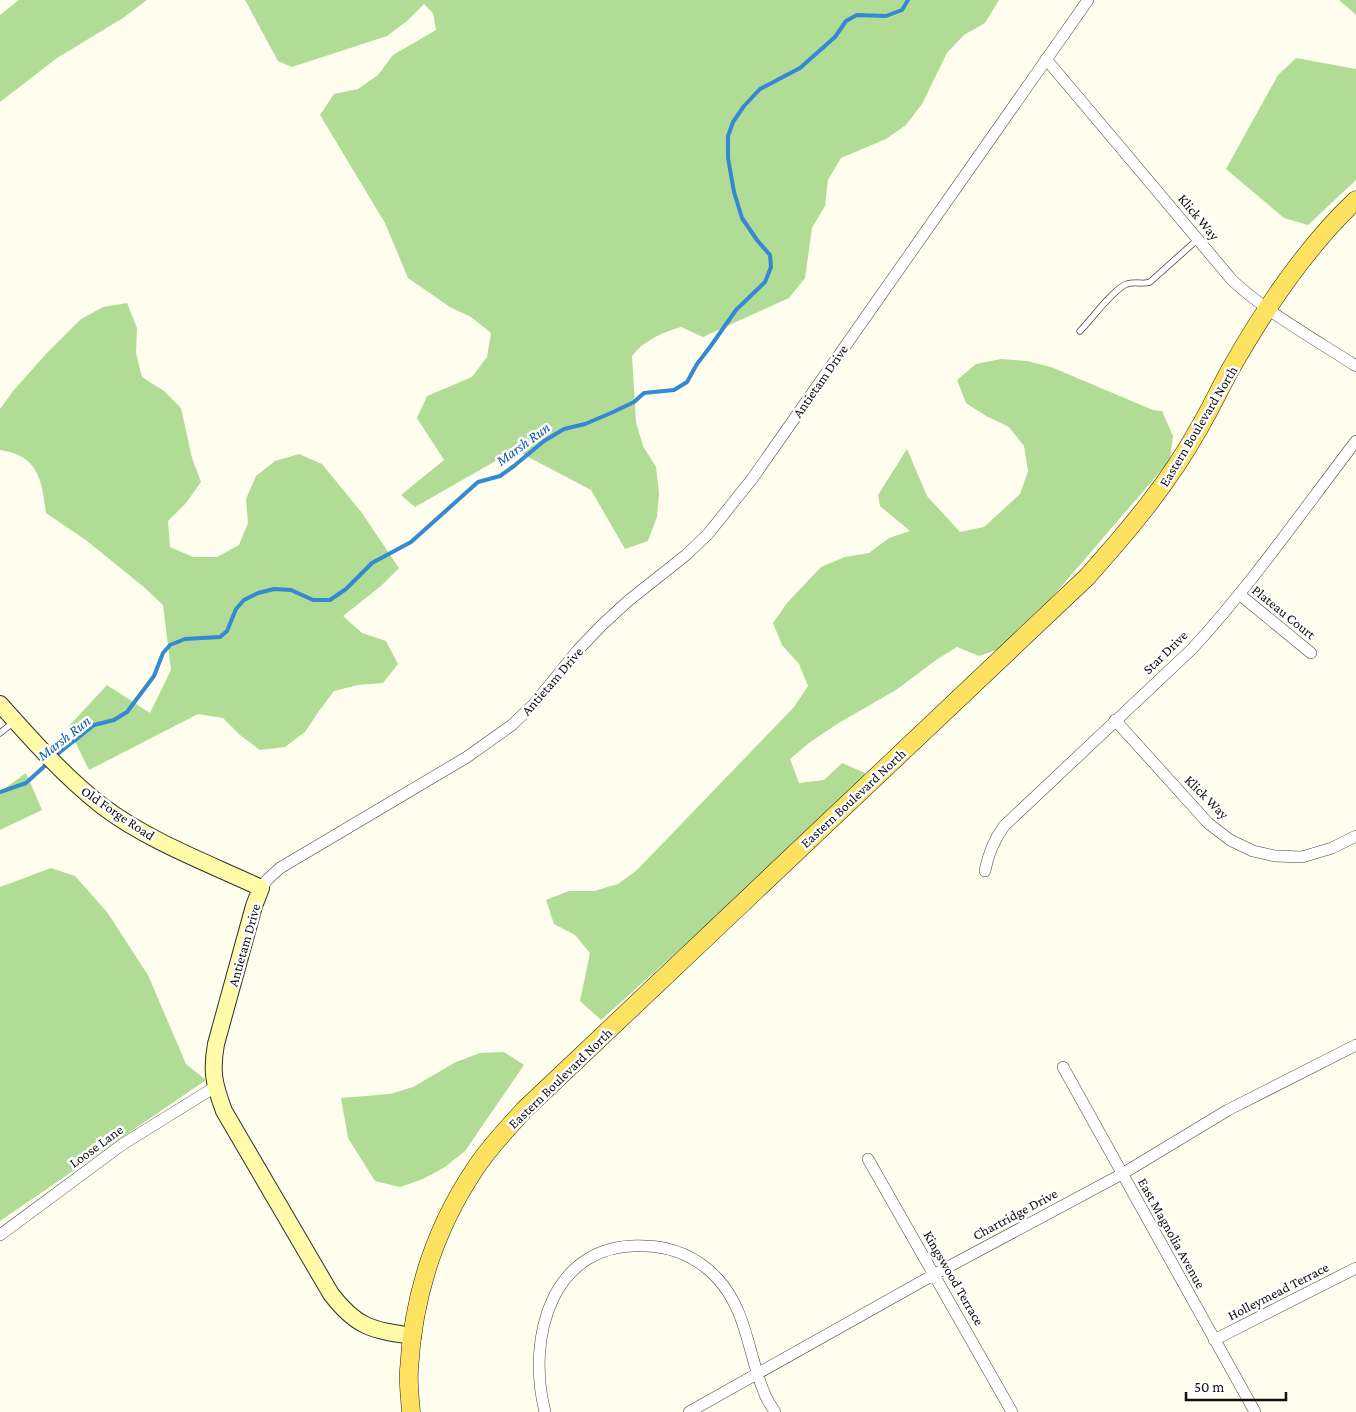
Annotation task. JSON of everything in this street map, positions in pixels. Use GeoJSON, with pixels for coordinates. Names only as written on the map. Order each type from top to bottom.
{"type":"FeatureCollection","features":[{"type":"Feature","properties":{"kind":"main road","name":"Eastern Boulevard North"},"geometry":{"type":"LineString","coordinates":[[411,1412],[409,1370],[419,1294],[433,1247],[453,1205],[476,1167],[524,1110],[1087,578],[1127,532],[1163,486],[1198,431],[1231,369],[1268,308],[1308,254],[1356,200]]}},
{"type":"Feature","properties":{"kind":"street","name":"Antietam Drive"},"geometry":{"type":"LineString","coordinates":[[413,1336],[379,1331],[361,1324],[344,1311],[331,1294],[229,1119],[215,1087],[213,1059],[216,1044],[254,906],[261,888],[280,868],[467,757],[512,724],[534,704],[578,650],[602,625],[628,601],[686,555],[708,534],[752,479],[1088,0]]}},
{"type":"Feature","properties":{"kind":"street","name":"Klick Way"},"geometry":{"type":"LineString","coordinates":[[1046,59],[1232,280],[1268,308],[1356,366]]}},
{"type":"Feature","properties":{"kind":"street","name":"Star Drive"},"geometry":{"type":"LineString","coordinates":[[985,872],[988,855],[1004,826],[1192,649],[1239,594],[1356,440]]}},
{"type":"Feature","properties":{"kind":"street","name":"Plateau Court"},"geometry":{"type":"LineString","coordinates":[[1239,594],[1311,653]]}},
{"type":"Feature","properties":{"kind":"street","name":"Old Forge Road"},"geometry":{"type":"LineString","coordinates":[[0,704],[58,767],[104,807],[164,844],[261,888]]}},
{"type":"Feature","properties":{"kind":"street","name":"Klick Way"},"geometry":{"type":"LineString","coordinates":[[1115,720],[1208,823],[1230,840],[1253,851],[1275,856],[1302,857],[1332,848],[1356,836]]}},
{"type":"Feature","properties":{"kind":"street","name":"Chartridge Drive"},"geometry":{"type":"LineString","coordinates":[[689,1412],[935,1274],[1122,1174],[1228,1110],[1356,1045]]}},
{"type":"Feature","properties":{"kind":"street","name":"East Magnolia Avenue"},"geometry":{"type":"LineString","coordinates":[[1063,1067],[1255,1412]]}},
{"type":"Feature","properties":{"kind":"street","name":"Loose Lane"},"geometry":{"type":"LineString","coordinates":[[0,1235],[123,1144],[215,1087]]}},
{"type":"Feature","properties":{"kind":"street","name":"Kingswood Terrace"},"geometry":{"type":"LineString","coordinates":[[868,1159],[1012,1412]]}},
{"type":"Feature","properties":{"kind":"street"},"geometry":{"type":"LineString","coordinates":[[545,1412],[539,1371],[540,1340],[546,1315],[556,1293],[570,1272],[588,1258],[609,1250],[632,1245],[656,1246],[680,1252],[699,1263],[717,1278],[730,1295],[742,1318],[757,1374],[774,1412]]}},
{"type":"Feature","properties":{"kind":"street","name":"Holleymead Terrace"},"geometry":{"type":"LineString","coordinates":[[1214,1340],[1356,1268]]}},
{"type":"Feature","properties":{"kind":"lane"},"geometry":{"type":"LineString","coordinates":[[1080,331],[1117,290],[1124,285],[1132,283],[1150,282],[1198,239]]}},
{"type":"Feature","properties":{"kind":"lane"},"geometry":{"type":"LineString","coordinates":[[0,733],[16,721]]}},
{"type":"Feature","properties":{"kind":"green space"},"geometry":{"type":"Polygon","coordinates":[[[19,0],[147,0],[123,18],[57,58],[0,102],[0,15],[19,0]]]}},
{"type":"Feature","properties":{"kind":"green space"},"geometry":{"type":"Polygon","coordinates":[[[245,0],[999,0],[985,23],[964,35],[947,53],[922,104],[906,125],[886,139],[841,158],[828,180],[825,206],[812,228],[805,278],[789,298],[703,337],[681,327],[667,332],[648,341],[632,356],[636,422],[643,446],[656,467],[659,493],[657,517],[648,541],[625,549],[591,490],[515,450],[415,507],[401,495],[444,460],[417,418],[427,396],[472,377],[487,357],[491,333],[471,317],[450,307],[408,278],[385,223],[320,115],[334,94],[358,89],[378,75],[393,55],[436,30],[433,13],[424,4],[407,21],[387,36],[292,67],[278,61],[245,0]]]}},
{"type":"Feature","properties":{"kind":"green space"},"geometry":{"type":"Polygon","coordinates":[[[1339,0],[1356,0],[1356,15],[1339,0]]]}},
{"type":"Feature","properties":{"kind":"green space"},"geometry":{"type":"Polygon","coordinates":[[[1296,58],[1356,69],[1356,180],[1308,225],[1284,218],[1226,169],[1278,75],[1296,58]]]}},
{"type":"Feature","properties":{"kind":"green space"},"geometry":{"type":"Polygon","coordinates":[[[127,303],[137,328],[136,353],[142,377],[164,391],[181,408],[192,458],[201,482],[186,503],[168,521],[170,547],[193,557],[217,557],[239,545],[248,523],[246,499],[256,476],[275,461],[299,454],[322,464],[362,513],[399,568],[381,586],[343,616],[362,633],[386,641],[398,664],[383,683],[358,685],[334,691],[305,732],[285,747],[260,750],[240,735],[223,718],[198,714],[89,770],[68,727],[107,685],[150,713],[171,670],[163,605],[87,541],[46,513],[40,480],[36,471],[23,457],[0,450],[0,409],[46,354],[81,319],[103,307],[127,303]]]}},
{"type":"Feature","properties":{"kind":"green space"},"geometry":{"type":"Polygon","coordinates":[[[1001,359],[1027,361],[1051,367],[1153,410],[1162,411],[1173,436],[1170,460],[1011,645],[979,656],[957,647],[896,690],[837,724],[790,759],[799,783],[824,780],[842,763],[865,773],[856,797],[838,807],[601,1020],[580,1001],[590,953],[575,935],[554,924],[546,900],[569,891],[594,891],[618,884],[637,870],[794,707],[808,686],[799,664],[782,645],[773,623],[787,603],[821,567],[845,557],[869,553],[889,538],[910,531],[880,506],[878,495],[907,449],[927,496],[960,532],[984,527],[1020,494],[1028,471],[1024,446],[1009,427],[986,416],[966,403],[957,380],[976,364],[1001,359]]]}},
{"type":"Feature","properties":{"kind":"green space"},"geometry":{"type":"Polygon","coordinates":[[[26,773],[42,810],[0,830],[0,792],[26,773]]]}},
{"type":"Feature","properties":{"kind":"green space"},"geometry":{"type":"Polygon","coordinates":[[[51,868],[75,876],[107,912],[148,975],[186,1064],[206,1080],[0,1221],[0,887],[51,868]]]}},
{"type":"Feature","properties":{"kind":"green space"},"geometry":{"type":"Polygon","coordinates":[[[504,1052],[524,1065],[465,1151],[445,1167],[423,1179],[400,1187],[375,1181],[348,1138],[341,1098],[390,1094],[413,1087],[456,1062],[480,1053],[504,1052]]]}},
{"type":"Feature","properties":{"kind":"waterway","name":"Marsh Run"},"geometry":{"type":"LineString","coordinates":[[55,756],[94,725],[114,720],[127,712],[154,676],[163,653],[170,645],[185,639],[220,637],[227,631],[236,609],[244,600],[258,593],[274,589],[291,590],[313,600],[330,600],[346,589],[372,563],[411,542],[478,482],[500,476],[544,441],[564,429],[585,424],[634,402],[644,393],[674,390],[687,382],[697,364],[736,310],[765,282],[771,267],[770,255],[742,218],[734,192],[728,158],[728,136],[733,122],[744,106],[760,89],[800,68],[835,37],[846,21],[857,15],[886,16],[902,10],[908,0]]}},
{"type":"Feature","properties":{"kind":"waterway","name":"Marsh Run"},"geometry":{"type":"LineString","coordinates":[[0,792],[26,783],[48,763]]}}]}
